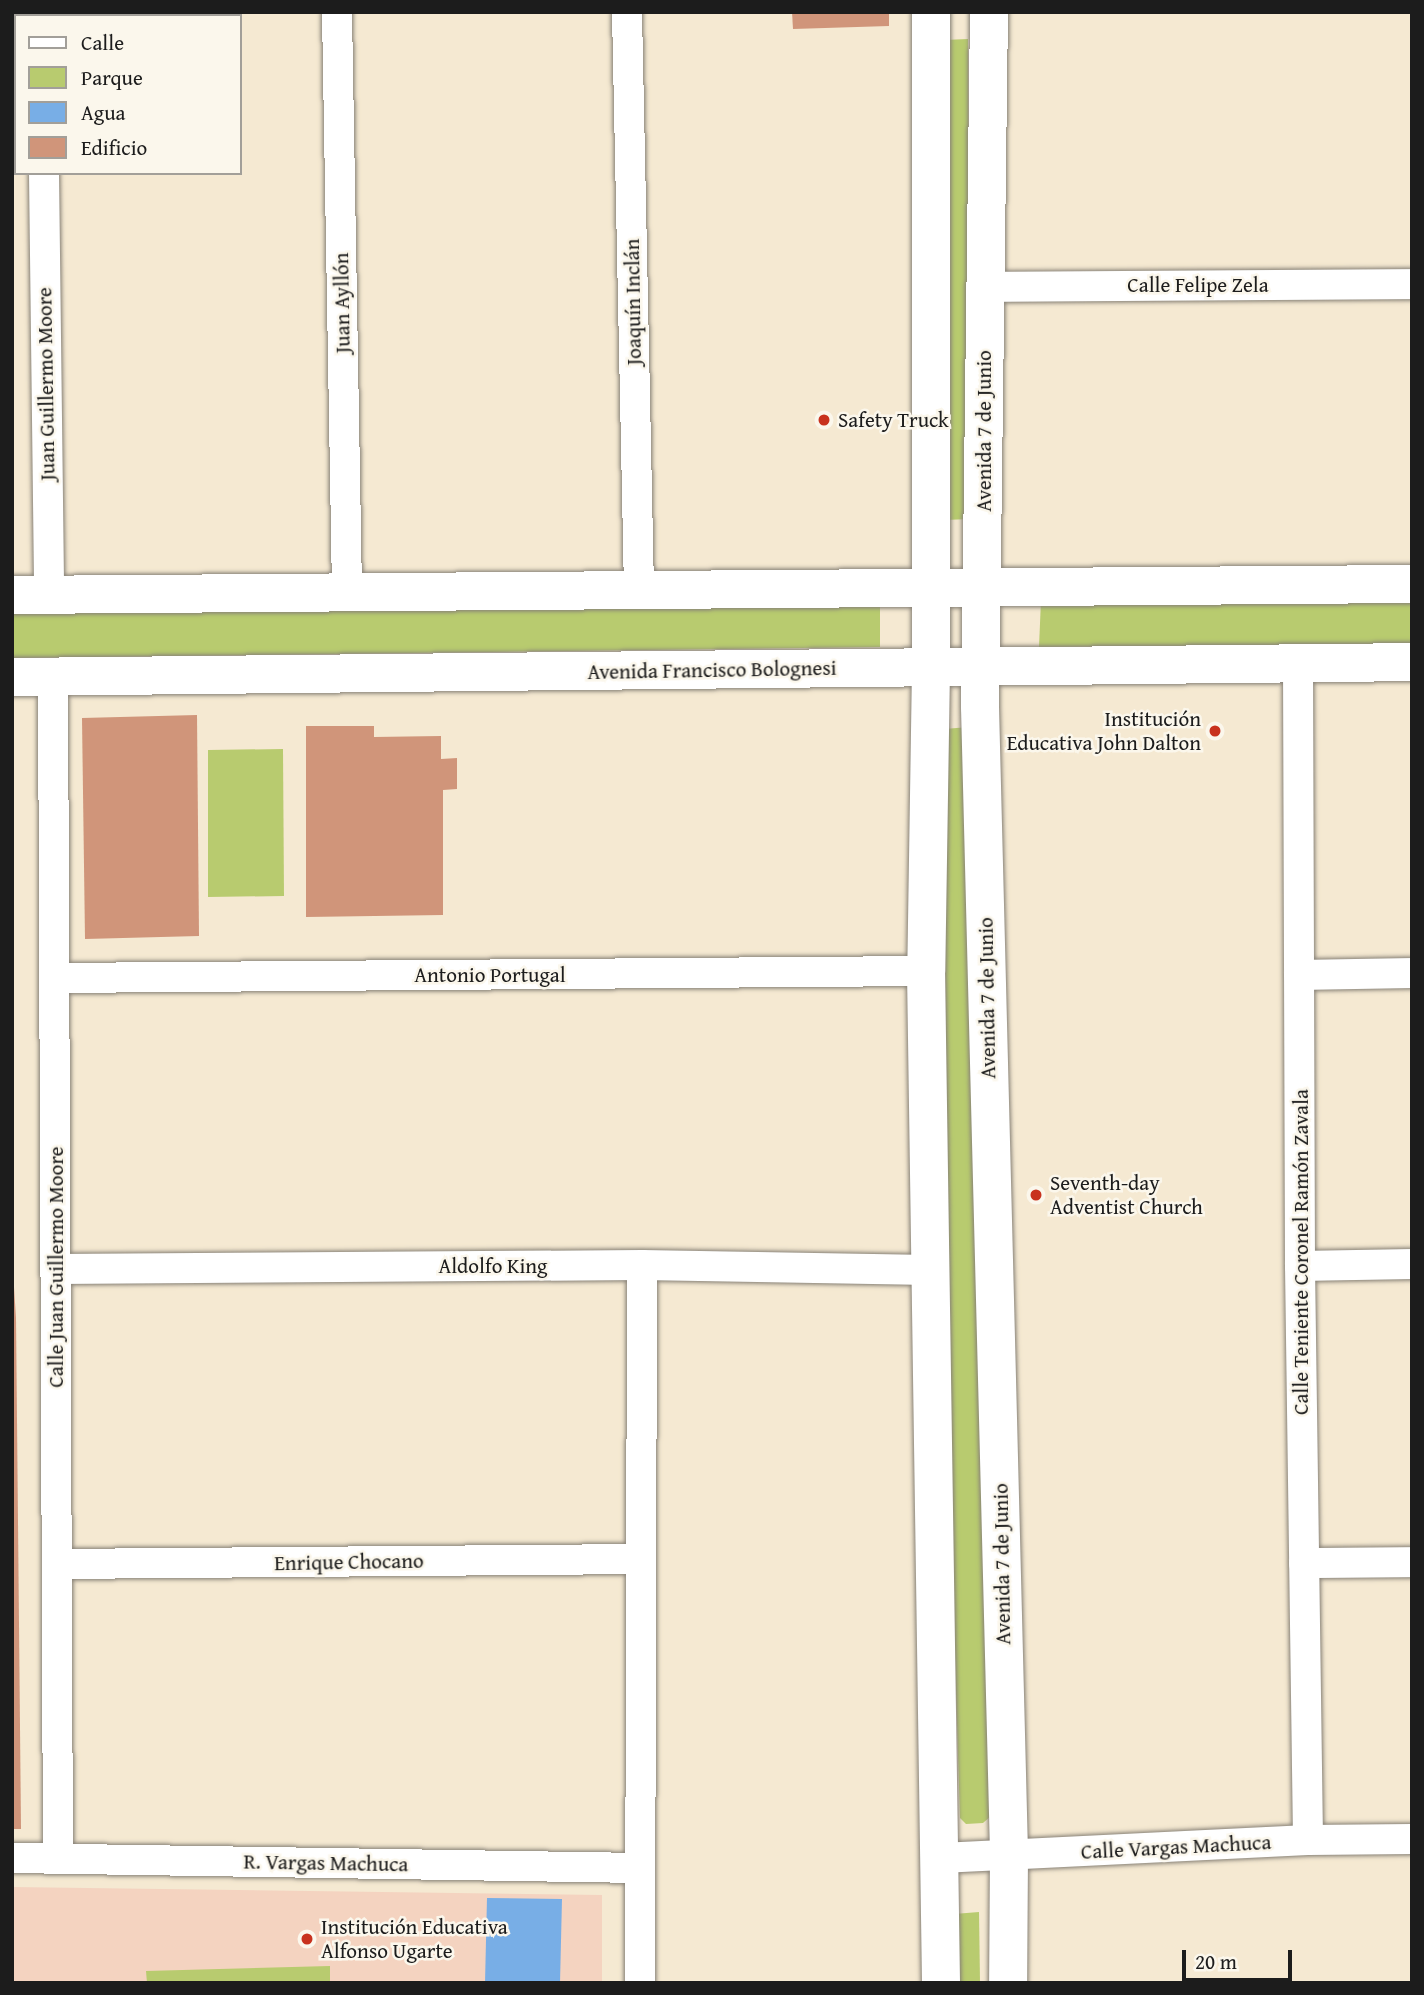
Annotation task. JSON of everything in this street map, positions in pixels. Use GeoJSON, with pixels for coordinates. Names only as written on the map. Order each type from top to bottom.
{"type":"FeatureCollection","features":[{"type":"Feature","properties":{"kind":"street","name":"Juan Ayllón"},"geometry":{"type":"LineString","coordinates":[[337,12],[346,593]]}},
{"type":"Feature","properties":{"kind":"street","name":"Joaquín Inclán"},"geometry":{"type":"LineString","coordinates":[[627,12],[639,591]]}},
{"type":"Feature","properties":{"kind":"street"},"geometry":{"type":"LineString","coordinates":[[931,12],[931,668],[926,971],[941,1983]]}},
{"type":"Feature","properties":{"kind":"street","name":"Avenida 7 de Junio"},"geometry":{"type":"LineString","coordinates":[[989,12],[981,667],[1009,1855],[1008,1983]]}},
{"type":"Feature","properties":{"kind":"street","name":"Juan Guillermo Moore"},"geometry":{"type":"LineString","coordinates":[[30,595],[44,175]]}},
{"type":"Feature","properties":{"kind":"street","name":"Calle Felipe Zela"},"geometry":{"type":"LineString","coordinates":[[984,287],[1412,284]]}},
{"type":"Feature","properties":{"kind":"street"},"geometry":{"type":"LineString","coordinates":[[30,595],[1412,584]]}},
{"type":"Feature","properties":{"kind":"street","name":"Avenida Francisco Bolognesi"},"geometry":{"type":"LineString","coordinates":[[12,677],[1412,662]]}},
{"type":"Feature","properties":{"kind":"street","name":"Calle Teniente Coronel Ramón Zavala"},"geometry":{"type":"LineString","coordinates":[[1298,663],[1300,1266],[1308,1840]]}},
{"type":"Feature","properties":{"kind":"street","name":"Calle Juan Guillermo Moore"},"geometry":{"type":"LineString","coordinates":[[53,676],[58,1859]]}},
{"type":"Feature","properties":{"kind":"street","name":"Antonio Portugal"},"geometry":{"type":"LineString","coordinates":[[55,978],[926,971]]}},
{"type":"Feature","properties":{"kind":"street"},"geometry":{"type":"LineString","coordinates":[[1299,975],[1412,973]]}},
{"type":"Feature","properties":{"kind":"street"},"geometry":{"type":"LineString","coordinates":[[640,1983],[642,1265]]}},
{"type":"Feature","properties":{"kind":"street","name":"Aldolfo King"},"geometry":{"type":"LineString","coordinates":[[56,1269],[642,1265],[930,1270]]}},
{"type":"Feature","properties":{"kind":"street"},"geometry":{"type":"LineString","coordinates":[[1300,1266],[1412,1265]]}},
{"type":"Feature","properties":{"kind":"street","name":"Enrique Chocano"},"geometry":{"type":"LineString","coordinates":[[57,1564],[642,1559]]}},
{"type":"Feature","properties":{"kind":"street"},"geometry":{"type":"LineString","coordinates":[[1304,1563],[1412,1562]]}},
{"type":"Feature","properties":{"kind":"street","name":"Calle Vargas Machuca"},"geometry":{"type":"LineString","coordinates":[[941,1858],[1308,1840],[1412,1839]]}},
{"type":"Feature","properties":{"kind":"street","name":"R. Vargas Machuca"},"geometry":{"type":"LineString","coordinates":[[12,1858],[640,1868]]}},
{"type":"Feature","properties":{"kind":"shaded area","name":"Institución Educativa Alfonso Ugarte"},"geometry":{"type":"Polygon","coordinates":[[[12,1887],[602,1895],[602,1983],[12,1983],[12,1887]]]}},
{"type":"Feature","properties":{"kind":"green space"},"geometry":{"type":"Polygon","coordinates":[[[968,39],[970,519],[945,520],[944,40],[968,39]]]}},
{"type":"Feature","properties":{"kind":"green space"},"geometry":{"type":"Polygon","coordinates":[[[1412,597],[1412,644],[1039,647],[1041,600],[1412,597]]]}},
{"type":"Feature","properties":{"kind":"green space"},"geometry":{"type":"Polygon","coordinates":[[[880,602],[880,647],[12,658],[12,613],[880,602]]]}},
{"type":"Feature","properties":{"kind":"green space"},"geometry":{"type":"Polygon","coordinates":[[[969,727],[991,1816],[983,1823],[966,1824],[960,1818],[948,1435],[944,729],[969,727]]]}},
{"type":"Feature","properties":{"kind":"green space"},"geometry":{"type":"Polygon","coordinates":[[[283,749],[284,896],[208,897],[208,750],[283,749]]]}},
{"type":"Feature","properties":{"kind":"green space"},"geometry":{"type":"Polygon","coordinates":[[[979,1912],[980,1983],[955,1983],[954,1914],[979,1912]]]}},
{"type":"Feature","properties":{"kind":"green space"},"geometry":{"type":"Polygon","coordinates":[[[330,1966],[330,1983],[147,1983],[146,1971],[330,1966]]]}},
{"type":"Feature","properties":{"kind":"water"},"geometry":{"type":"Polygon","coordinates":[[[487,1898],[562,1899],[560,1983],[485,1983],[487,1898]]]}},
{"type":"Feature","properties":{"kind":"building"},"geometry":{"type":"Polygon","coordinates":[[[792,12],[889,12],[889,26],[793,29],[792,12]]]}},
{"type":"Feature","properties":{"kind":"building"},"geometry":{"type":"Polygon","coordinates":[[[197,715],[199,936],[85,939],[82,718],[197,715]]]}},
{"type":"Feature","properties":{"kind":"building"},"geometry":{"type":"Polygon","coordinates":[[[306,726],[374,726],[374,737],[441,736],[441,759],[457,758],[457,789],[443,790],[443,915],[306,917],[306,726]]]}},
{"type":"Feature","properties":{"kind":"building"},"geometry":{"type":"Polygon","coordinates":[[[12,1256],[16,1318],[21,1829],[12,1829],[12,1256]]]}},
{"type":"Feature","properties":{"kind":"place","name":"Safety Truck"},"geometry":{"type":"Point","coordinates":[824,420]}},
{"type":"Feature","properties":{"kind":"place","name":"Institución Educativa John Dalton"},"geometry":{"type":"Point","coordinates":[1215,731]}},
{"type":"Feature","properties":{"kind":"place","name":"Seventh-day Adventist Church"},"geometry":{"type":"Point","coordinates":[1036,1195]}},
{"type":"Feature","properties":{"kind":"place","name":"Institución Educativa Alfonso Ugarte"},"geometry":{"type":"Point","coordinates":[307,1939]}}]}
